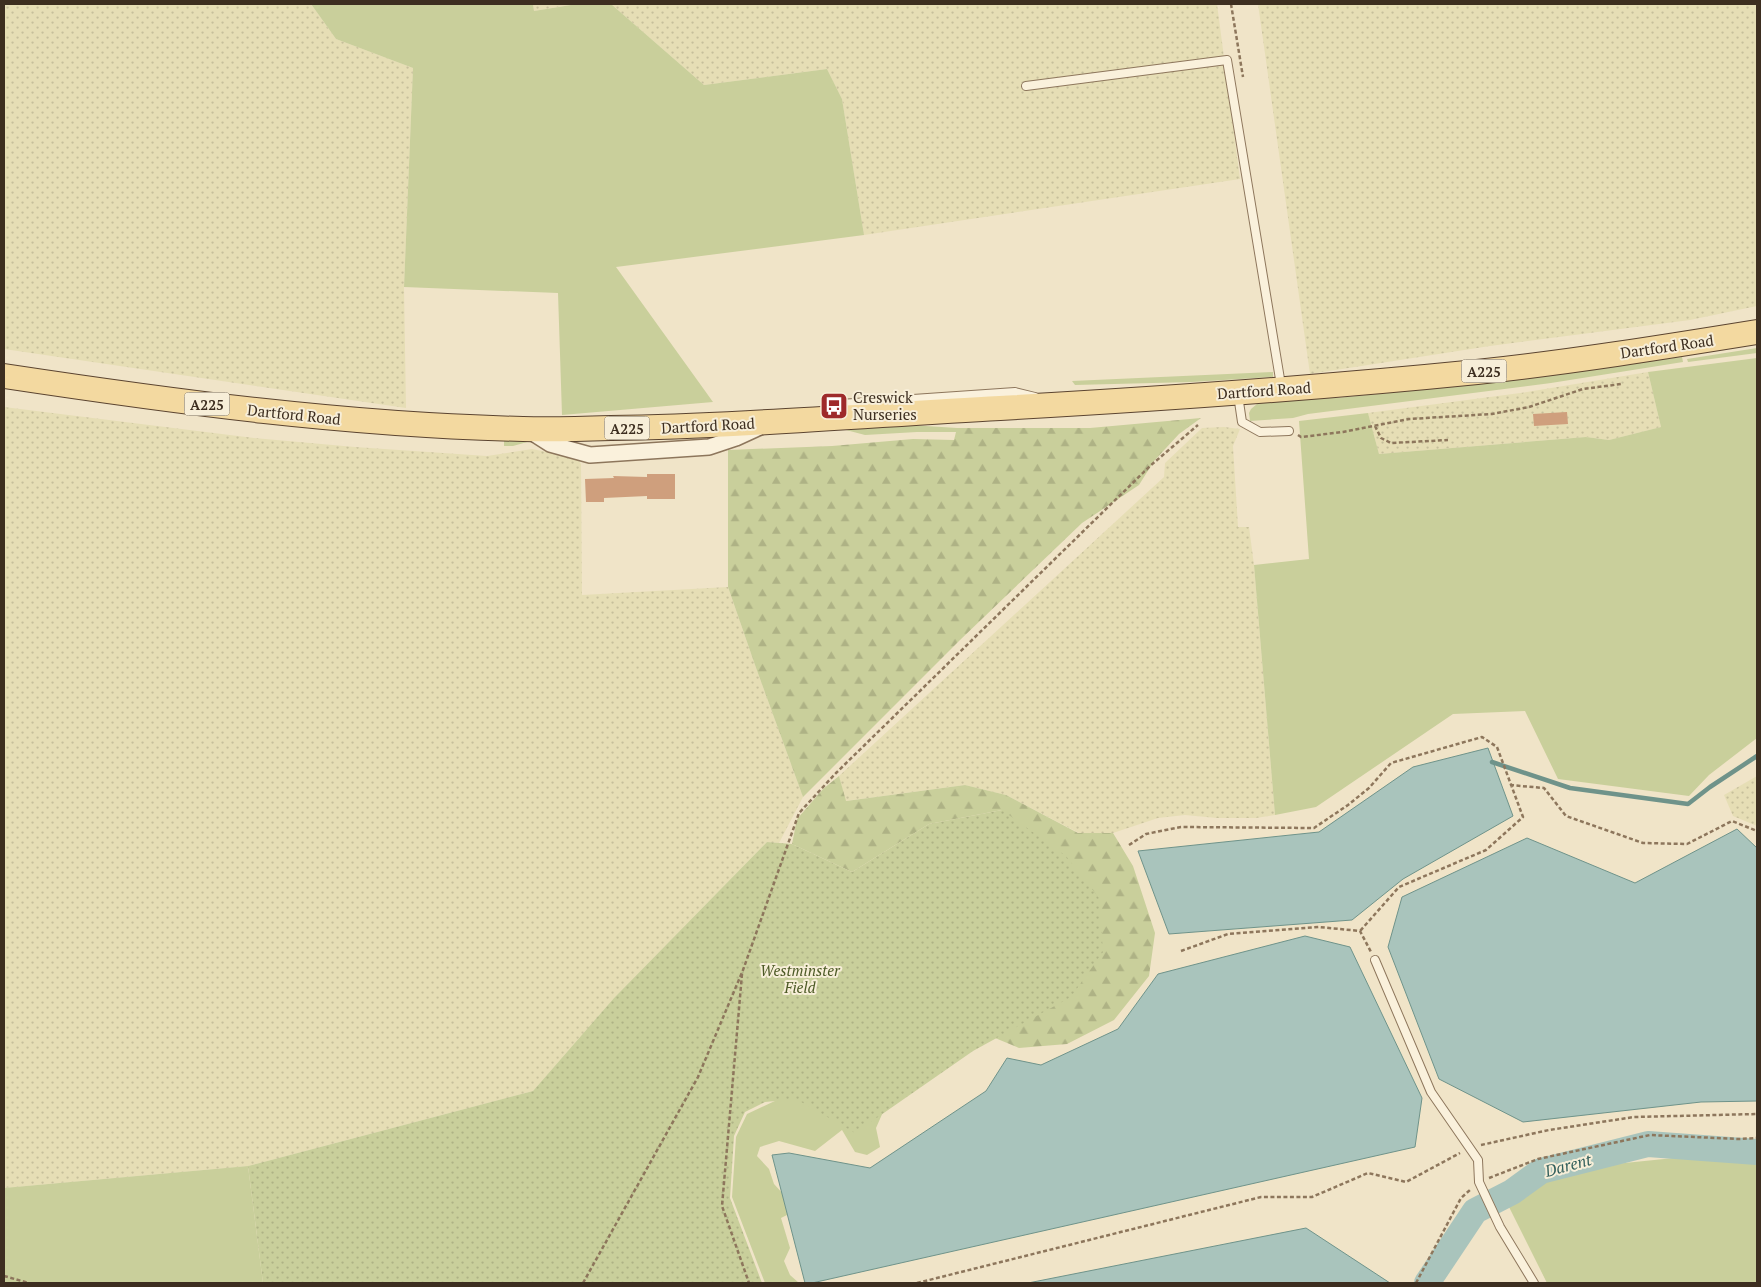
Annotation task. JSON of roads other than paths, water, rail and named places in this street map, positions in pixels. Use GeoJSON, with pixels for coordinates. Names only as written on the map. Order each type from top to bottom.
{"type":"FeatureCollection","features":[{"type":"Feature","properties":{"kind":"main road","name":"Dartford Road"},"geometry":{"type":"LineString","coordinates":[[4,376],[270,412],[412,424],[526,430],[679,427],[1238,393],[1481,371],[1669,347],[1757,332]]}},
{"type":"Feature","properties":{"kind":"lane"},"geometry":{"type":"LineString","coordinates":[[1026,86],[1227,60],[1282,389]]}},
{"type":"Feature","properties":{"kind":"lane"},"geometry":{"type":"LineString","coordinates":[[1238,393],[1242,422],[1260,432],[1289,430]]}},
{"type":"Feature","properties":{"kind":"lane"},"geometry":{"type":"LineString","coordinates":[[1375,960],[1431,1092],[1478,1160],[1480,1185],[1500,1227],[1534,1283]]}},
{"type":"Feature","properties":{"kind":"water"},"geometry":{"type":"Polygon","coordinates":[[[1488,748],[1513,816],[1403,879],[1352,920],[1169,934],[1138,851],[1319,832],[1413,767],[1488,748]]]}},
{"type":"Feature","properties":{"kind":"water"},"geometry":{"type":"Polygon","coordinates":[[[1737,829],[1757,848],[1757,1101],[1701,1102],[1523,1122],[1439,1079],[1388,947],[1402,897],[1527,838],[1635,883],[1737,829]]]}},
{"type":"Feature","properties":{"kind":"water"},"geometry":{"type":"Polygon","coordinates":[[[1305,936],[1350,947],[1422,1098],[1415,1147],[812,1283],[805,1283],[772,1155],[789,1153],[870,1168],[986,1091],[1007,1058],[1041,1065],[1118,1029],[1158,974],[1305,936]]]}},
{"type":"Feature","properties":{"kind":"water"},"geometry":{"type":"Polygon","coordinates":[[[1306,1228],[1390,1283],[1028,1283],[1306,1228]]]}},
{"type":"Feature","properties":{"kind":"waterway"},"geometry":{"type":"LineString","coordinates":[[1492,762],[1570,788],[1688,804],[1757,756]]}},
{"type":"Feature","properties":{"kind":"waterway","name":"Darent"},"geometry":{"type":"LineString","coordinates":[[1427,1283],[1475,1211],[1512,1192],[1541,1171],[1648,1144],[1757,1152]]}},
{"type":"Feature","properties":{"kind":"place","name":"Creswick Nurseries"},"geometry":{"type":"Point","coordinates":[834,406]}},
{"type":"Feature","properties":{"kind":"park label","name":"Westminster Field"},"geometry":{"type":"Point","coordinates":[800,978]}}]}
